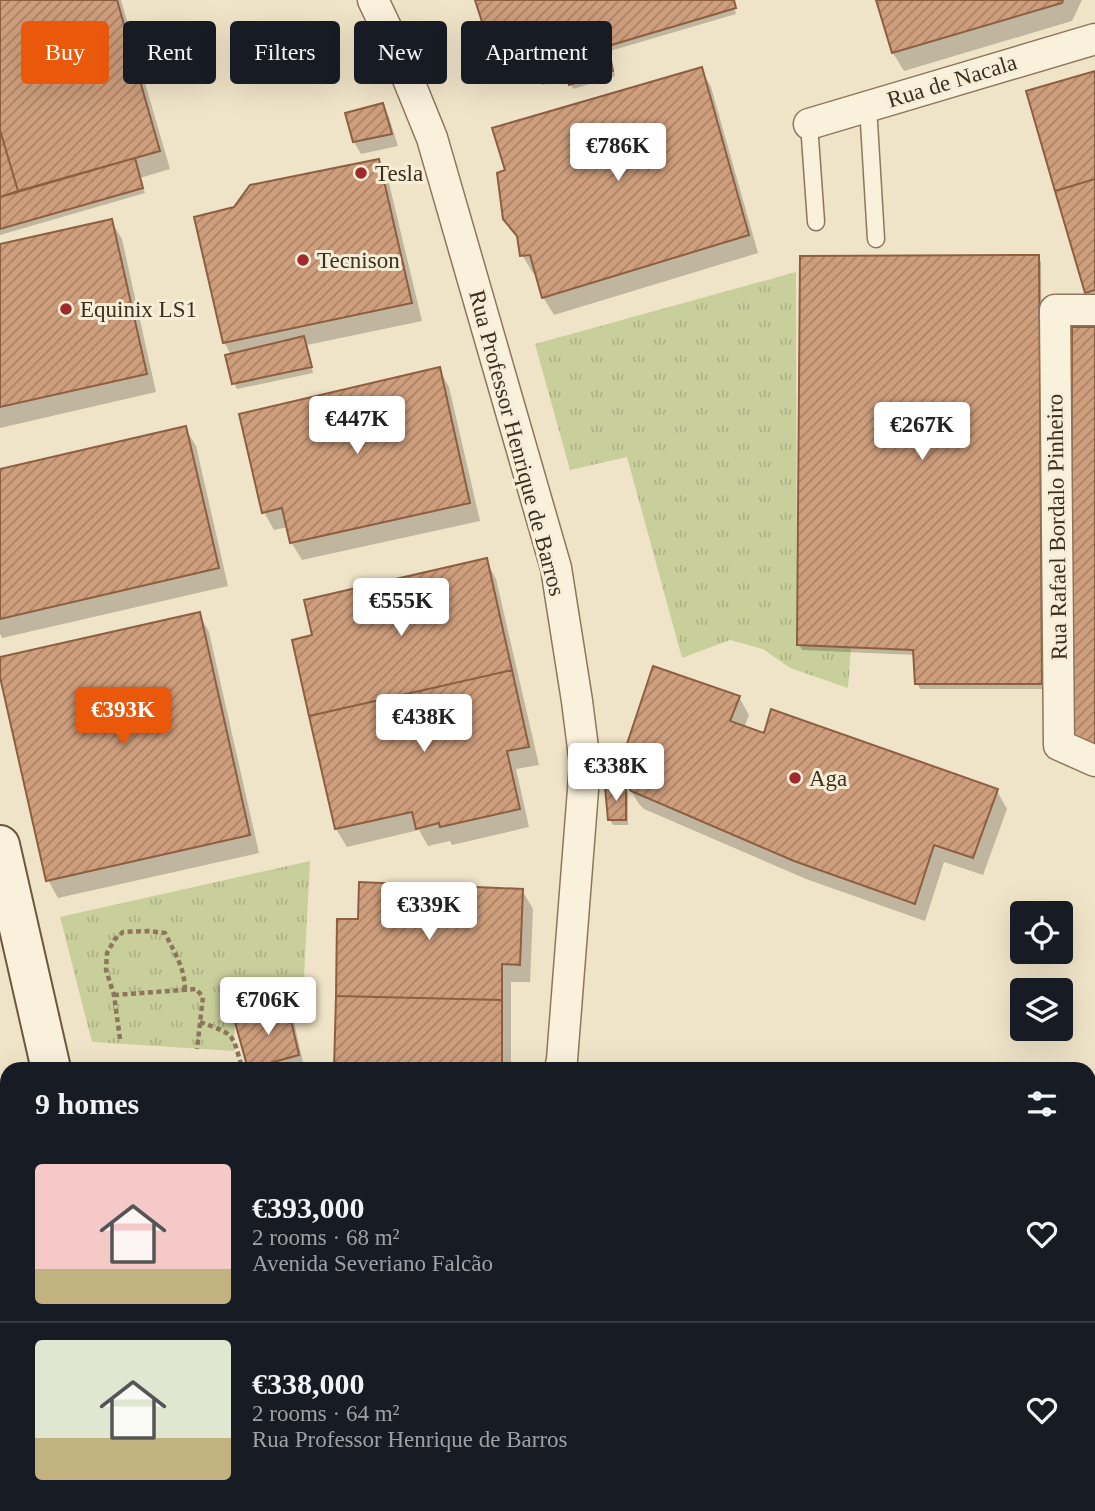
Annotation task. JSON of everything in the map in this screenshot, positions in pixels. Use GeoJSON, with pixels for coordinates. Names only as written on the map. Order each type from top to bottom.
{"type":"FeatureCollection","features":[{"type":"Feature","properties":{"kind":"street","name":"Rua Professor Henrique de Barros"},"geometry":{"type":"LineString","coordinates":[[373,0],[432,138],[556,568],[585,764],[562,1062]]}},
{"type":"Feature","properties":{"kind":"street","name":"Rua de Nacala"},"geometry":{"type":"LineString","coordinates":[[809,124],[1095,39]]}},
{"type":"Feature","properties":{"kind":"street","name":"Rua Rafael Bordalo Pinheiro"},"geometry":{"type":"LineString","coordinates":[[1095,310],[1055,310],[1059,745],[1095,761]]}},
{"type":"Feature","properties":{"kind":"street"},"geometry":{"type":"LineString","coordinates":[[0,845],[49,1062]]}},
{"type":"Feature","properties":{"kind":"lane"},"geometry":{"type":"LineString","coordinates":[[867,106],[876,239]]}},
{"type":"Feature","properties":{"kind":"lane"},"geometry":{"type":"LineString","coordinates":[[809,124],[816,222]]}},
{"type":"Feature","properties":{"kind":"path"},"geometry":{"type":"LineString","coordinates":[[120,1040],[114,995],[106,970],[107,953],[115,939],[123,932],[165,933],[180,962],[185,989]]}},
{"type":"Feature","properties":{"kind":"path"},"geometry":{"type":"LineString","coordinates":[[114,995],[196,989],[203,997],[197,1049]]}},
{"type":"Feature","properties":{"kind":"path"},"geometry":{"type":"LineString","coordinates":[[200,1022],[225,1031],[234,1038],[240,1062]]}},
{"type":"Feature","properties":{"kind":"green space"},"geometry":{"type":"Polygon","coordinates":[[[796,272],[797,644],[851,647],[848,688],[790,668],[763,649],[730,640],[682,658],[627,457],[570,470],[535,344],[796,272]]]}},
{"type":"Feature","properties":{"kind":"green space"},"geometry":{"type":"Polygon","coordinates":[[[310,861],[304,977],[235,1015],[234,1051],[92,1042],[60,917],[310,861]]]}},
{"type":"Feature","properties":{"kind":"building"},"geometry":{"type":"Polygon","coordinates":[[[0,0],[117,0],[123,21],[123,84],[141,84],[160,151],[18,191],[0,130],[0,0]]]}},
{"type":"Feature","properties":{"kind":"building"},"geometry":{"type":"Polygon","coordinates":[[[475,0],[734,0],[736,8],[612,45],[612,21],[482,21],[475,0]]]}},
{"type":"Feature","properties":{"kind":"building"},"geometry":{"type":"Polygon","coordinates":[[[876,0],[1063,0],[1062,3],[892,53],[876,0]]]}},
{"type":"Feature","properties":{"kind":"building"},"geometry":{"type":"Polygon","coordinates":[[[702,67],[749,235],[542,298],[530,255],[520,256],[517,236],[503,219],[497,173],[505,170],[492,128],[702,67]]]}},
{"type":"Feature","properties":{"kind":"building"},"geometry":{"type":"Polygon","coordinates":[[[1095,71],[1095,179],[1055,191],[1026,91],[1095,71]]]}},
{"type":"Feature","properties":{"kind":"building"},"geometry":{"type":"Polygon","coordinates":[[[383,103],[392,134],[353,142],[345,113],[383,103]]]}},
{"type":"Feature","properties":{"kind":"building"},"geometry":{"type":"Polygon","coordinates":[[[0,130],[18,191],[0,197],[0,130]]]}},
{"type":"Feature","properties":{"kind":"building"},"geometry":{"type":"Polygon","coordinates":[[[135,158],[143,188],[0,229],[0,197],[135,158]]]}},
{"type":"Feature","properties":{"kind":"building","name":"Tecnison"},"geometry":{"type":"Polygon","coordinates":[[[379,159],[412,303],[223,343],[194,217],[234,207],[250,185],[379,159]]]}},
{"type":"Feature","properties":{"kind":"building"},"geometry":{"type":"Polygon","coordinates":[[[1095,179],[1095,290],[1085,293],[1055,191],[1095,179]]]}},
{"type":"Feature","properties":{"kind":"building","name":"Equinix LS1"},"geometry":{"type":"Polygon","coordinates":[[[112,219],[147,374],[0,407],[0,244],[112,219]]]}},
{"type":"Feature","properties":{"kind":"building"},"geometry":{"type":"Polygon","coordinates":[[[1039,255],[1042,684],[915,684],[913,650],[797,645],[800,256],[1039,255]]]}},
{"type":"Feature","properties":{"kind":"building"},"geometry":{"type":"Polygon","coordinates":[[[1072,327],[1095,327],[1095,744],[1071,744],[1072,327]]]}},
{"type":"Feature","properties":{"kind":"building"},"geometry":{"type":"Polygon","coordinates":[[[304,336],[312,367],[232,384],[225,355],[304,336]]]}},
{"type":"Feature","properties":{"kind":"building"},"geometry":{"type":"Polygon","coordinates":[[[440,367],[470,503],[290,543],[282,508],[262,513],[239,414],[440,367]]]}},
{"type":"Feature","properties":{"kind":"building"},"geometry":{"type":"Polygon","coordinates":[[[186,426],[219,568],[0,619],[0,469],[186,426]]]}},
{"type":"Feature","properties":{"kind":"building"},"geometry":{"type":"Polygon","coordinates":[[[487,558],[512,670],[309,716],[292,640],[312,635],[304,600],[487,558]]]}},
{"type":"Feature","properties":{"kind":"building"},"geometry":{"type":"Polygon","coordinates":[[[200,612],[250,835],[46,881],[0,677],[0,657],[200,612]]]}},
{"type":"Feature","properties":{"kind":"building","name":"Aga"},"geometry":{"type":"Polygon","coordinates":[[[653,666],[740,696],[730,721],[764,733],[771,709],[998,789],[973,858],[934,845],[915,904],[794,861],[631,791],[621,772],[621,762],[653,666]]]}},
{"type":"Feature","properties":{"kind":"building"},"geometry":{"type":"Polygon","coordinates":[[[512,670],[529,747],[507,751],[520,809],[440,827],[439,823],[416,829],[412,812],[335,829],[309,716],[512,670]]]}},
{"type":"Feature","properties":{"kind":"building"},"geometry":{"type":"Polygon","coordinates":[[[626,785],[626,820],[608,820],[605,787],[626,785]]]}},
{"type":"Feature","properties":{"kind":"building"},"geometry":{"type":"Polygon","coordinates":[[[359,882],[523,889],[520,965],[502,964],[502,1000],[336,996],[337,919],[358,919],[359,882]]]}},
{"type":"Feature","properties":{"kind":"building"},"geometry":{"type":"Polygon","coordinates":[[[336,996],[502,1000],[502,1062],[334,1062],[336,996]]]}},
{"type":"Feature","properties":{"kind":"building"},"geometry":{"type":"Polygon","coordinates":[[[287,1003],[299,1055],[274,1062],[246,1062],[235,1022],[287,1003]]]}},
{"type":"Feature","properties":{"kind":"place","name":"Tesla"},"geometry":{"type":"Point","coordinates":[361,173]}},
{"type":"Feature","properties":{"kind":"place","name":"Tecnison"},"geometry":{"type":"Point","coordinates":[303,260]}},
{"type":"Feature","properties":{"kind":"place","name":"Equinix LS1"},"geometry":{"type":"Point","coordinates":[66,309]}},
{"type":"Feature","properties":{"kind":"place","name":"Aga"},"geometry":{"type":"Point","coordinates":[795,778]}}]}
